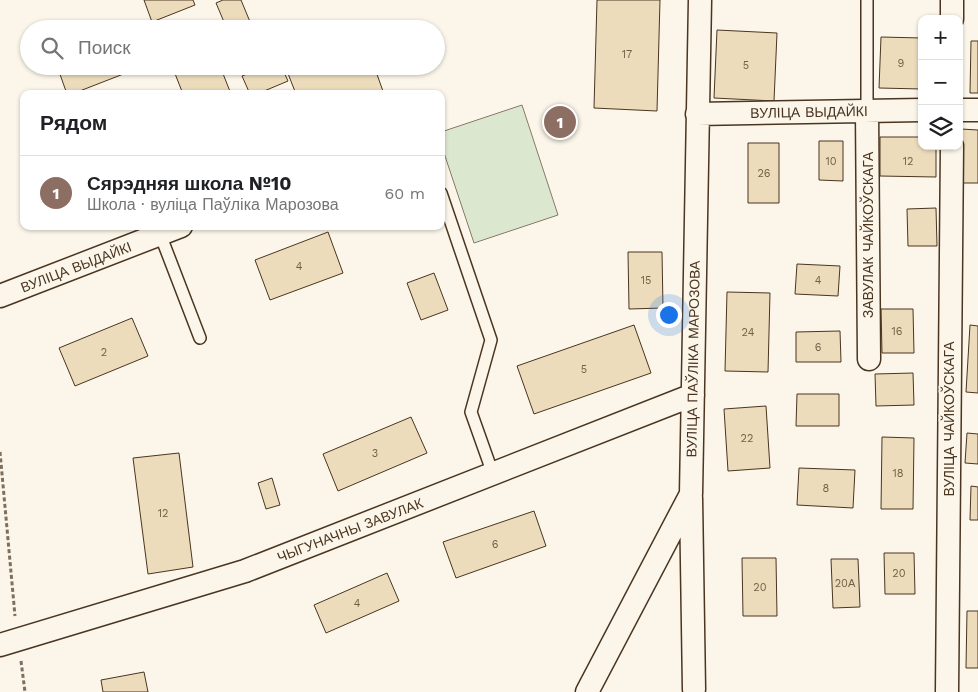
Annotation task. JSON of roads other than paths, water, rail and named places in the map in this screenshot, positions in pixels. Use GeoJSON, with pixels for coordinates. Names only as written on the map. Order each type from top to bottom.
{"type":"FeatureCollection","features":[{"type":"Feature","properties":{"kind":"street","name":"ВУЛІЦА ПАЎЛІКА МАРОЗОВА"},"geometry":{"type":"LineString","coordinates":[[587,692],[691,494],[700,0]]}},
{"type":"Feature","properties":{"kind":"street"},"geometry":{"type":"LineString","coordinates":[[952,0],[952,15]]}},
{"type":"Feature","properties":{"kind":"street","name":"ВУЛІЦА ВЫДАЙКІ"},"geometry":{"type":"LineString","coordinates":[[697,114],[918,110]]}},
{"type":"Feature","properties":{"kind":"street"},"geometry":{"type":"LineString","coordinates":[[963,110],[978,110]]}},
{"type":"Feature","properties":{"kind":"street","name":"ЗАВУЛАК ЧАЙКОЎСКАГА"},"geometry":{"type":"LineString","coordinates":[[867,111],[869,358]]}},
{"type":"Feature","properties":{"kind":"street","name":"ВУЛІЦА ЧАЙКОЎСКАГА"},"geometry":{"type":"LineString","coordinates":[[947,692],[952,150]]}},
{"type":"Feature","properties":{"kind":"street","name":"ВУЛІЦА ВЫДАЙКІ"},"geometry":{"type":"LineString","coordinates":[[0,296],[170,230]]}},
{"type":"Feature","properties":{"kind":"street","name":"ЧЫГУНАЧНЫ ЗАВУЛАК"},"geometry":{"type":"LineString","coordinates":[[9,643],[245,571],[693,395]]}},
{"type":"Feature","properties":{"kind":"street"},"geometry":{"type":"LineString","coordinates":[[691,494],[694,689]]}},
{"type":"Feature","properties":{"kind":"lane"},"geometry":{"type":"LineString","coordinates":[[867,0],[867,111]]}},
{"type":"Feature","properties":{"kind":"lane"},"geometry":{"type":"LineString","coordinates":[[445,205],[491,340],[471,412],[493,474]]}},
{"type":"Feature","properties":{"kind":"lane"},"geometry":{"type":"LineString","coordinates":[[160,234],[200,338]]}},
{"type":"Feature","properties":{"kind":"place","name":"Сярэдняя школа №10"},"geometry":{"type":"Point","coordinates":[560,122]}}]}
